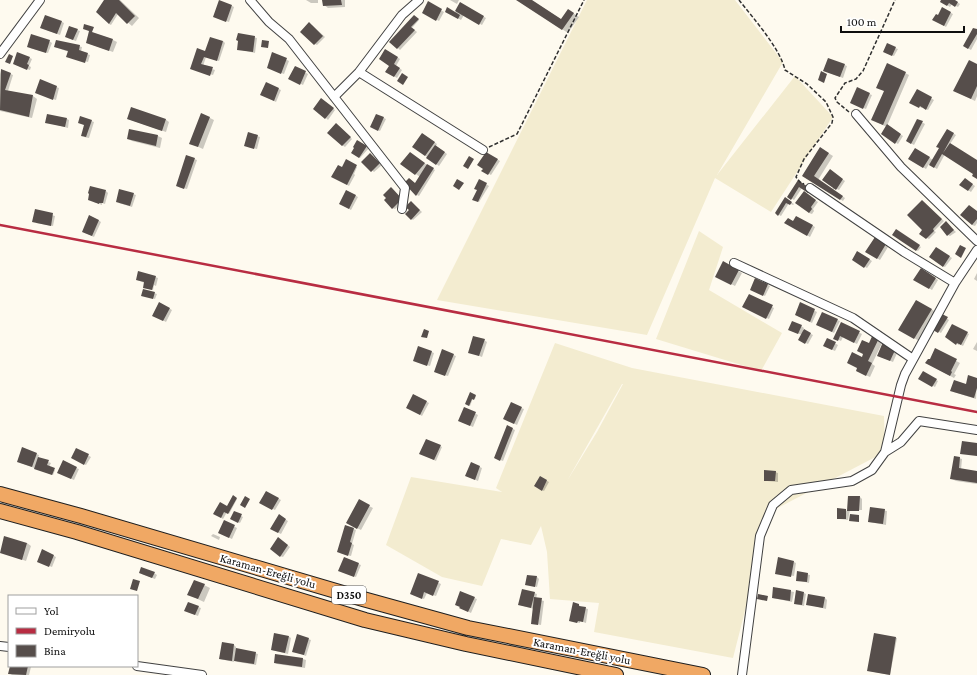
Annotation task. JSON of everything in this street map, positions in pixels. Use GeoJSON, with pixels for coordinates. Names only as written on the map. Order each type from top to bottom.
{"type":"FeatureCollection","features":[{"type":"Feature","properties":{"kind":"highway","name":"Karaman-Ereğli yolu"},"geometry":{"type":"LineString","coordinates":[[0,494],[468,628],[703,675]]}},
{"type":"Feature","properties":{"kind":"highway","name":"Karaman-Ereğli yolu"},"geometry":{"type":"LineString","coordinates":[[0,511],[76,532],[365,620],[466,644],[616,675]]}},
{"type":"Feature","properties":{"kind":"street"},"geometry":{"type":"LineString","coordinates":[[0,54],[40,0]]}},
{"type":"Feature","properties":{"kind":"street"},"geometry":{"type":"LineString","coordinates":[[250,0],[269,22],[290,39],[405,188],[402,209]]}},
{"type":"Feature","properties":{"kind":"street"},"geometry":{"type":"LineString","coordinates":[[334,97],[359,72],[402,15],[419,0]]}},
{"type":"Feature","properties":{"kind":"street"},"geometry":{"type":"LineString","coordinates":[[359,72],[483,150]]}},
{"type":"Feature","properties":{"kind":"street"},"geometry":{"type":"LineString","coordinates":[[856,114],[900,168],[977,241]]}},
{"type":"Feature","properties":{"kind":"street"},"geometry":{"type":"LineString","coordinates":[[810,188],[904,252],[955,282]]}},
{"type":"Feature","properties":{"kind":"street"},"geometry":{"type":"LineString","coordinates":[[885,452],[901,385],[913,359],[955,282],[977,250]]}},
{"type":"Feature","properties":{"kind":"street"},"geometry":{"type":"LineString","coordinates":[[734,263],[853,318],[913,359]]}},
{"type":"Feature","properties":{"kind":"street"},"geometry":{"type":"LineString","coordinates":[[742,675],[760,536],[773,505],[791,490],[852,481],[872,470],[885,452],[901,442],[919,421],[977,430]]}},
{"type":"Feature","properties":{"kind":"street"},"geometry":{"type":"LineString","coordinates":[[138,666],[202,675]]}},
{"type":"Feature","properties":{"kind":"path"},"geometry":{"type":"LineString","coordinates":[[483,150],[517,134],[584,0]]}},
{"type":"Feature","properties":{"kind":"path"},"geometry":{"type":"LineString","coordinates":[[739,0],[766,36],[783,62],[785,70],[807,84],[826,102],[834,116],[832,123],[804,159],[796,177],[800,182],[810,188]]}},
{"type":"Feature","properties":{"kind":"path"},"geometry":{"type":"LineString","coordinates":[[856,114],[847,112],[835,98],[845,82],[856,79],[863,71],[895,0]]}},
{"type":"Feature","properties":{"kind":"shaded area"},"geometry":{"type":"Polygon","coordinates":[[[587,0],[735,0],[783,62],[717,175],[795,76],[833,117],[771,212],[715,178],[647,335],[437,300],[587,0]]]}},
{"type":"Feature","properties":{"kind":"shaded area"},"geometry":{"type":"Polygon","coordinates":[[[699,231],[723,247],[709,290],[782,333],[761,371],[656,339],[699,231]]]}},
{"type":"Feature","properties":{"kind":"shaded area"},"geometry":{"type":"Polygon","coordinates":[[[555,343],[632,368],[884,416],[885,452],[770,512],[733,658],[594,632],[599,603],[550,599],[547,552],[541,526],[531,545],[501,539],[482,586],[442,577],[386,545],[411,477],[502,492],[496,488],[555,343]],[[623,384],[567,481],[597,432],[623,384]]]}},
{"type":"Feature","properties":{"kind":"building"},"geometry":{"type":"Polygon","coordinates":[[[104,0],[119,0],[135,16],[127,24],[116,13],[109,24],[96,12],[104,0]]]}},
{"type":"Feature","properties":{"kind":"building"},"geometry":{"type":"Polygon","coordinates":[[[219,0],[232,5],[226,22],[213,17],[219,0]]]}},
{"type":"Feature","properties":{"kind":"building"},"geometry":{"type":"Polygon","coordinates":[[[322,0],[341,0],[342,5],[323,6],[322,0]]]}},
{"type":"Feature","properties":{"kind":"building"},"geometry":{"type":"Polygon","coordinates":[[[516,0],[532,0],[561,19],[568,9],[574,13],[562,30],[516,0]]]}},
{"type":"Feature","properties":{"kind":"building"},"geometry":{"type":"Polygon","coordinates":[[[941,0],[955,0],[958,2],[955,7],[949,3],[947,6],[940,2],[941,0]]]}},
{"type":"Feature","properties":{"kind":"building"},"geometry":{"type":"Polygon","coordinates":[[[428,1],[442,9],[436,21],[422,13],[428,1]]]}},
{"type":"Feature","properties":{"kind":"building"},"geometry":{"type":"Polygon","coordinates":[[[460,2],[484,16],[479,25],[455,11],[460,2]]]}},
{"type":"Feature","properties":{"kind":"building"},"geometry":{"type":"Polygon","coordinates":[[[447,7],[460,15],[458,19],[445,12],[447,7]]]}},
{"type":"Feature","properties":{"kind":"building"},"geometry":{"type":"Polygon","coordinates":[[[942,7],[951,12],[944,26],[932,20],[936,14],[938,15],[942,7]]]}},
{"type":"Feature","properties":{"kind":"building"},"geometry":{"type":"Polygon","coordinates":[[[45,15],[62,21],[57,34],[40,28],[45,15]]]}},
{"type":"Feature","properties":{"kind":"building"},"geometry":{"type":"Polygon","coordinates":[[[414,15],[419,19],[411,27],[415,30],[397,49],[389,42],[414,15]]]}},
{"type":"Feature","properties":{"kind":"building"},"geometry":{"type":"Polygon","coordinates":[[[309,22],[323,36],[314,45],[300,32],[309,22]]]}},
{"type":"Feature","properties":{"kind":"building"},"geometry":{"type":"Polygon","coordinates":[[[84,24],[94,27],[92,32],[113,39],[109,51],[86,43],[89,31],[83,29],[84,24]]]}},
{"type":"Feature","properties":{"kind":"building"},"geometry":{"type":"Polygon","coordinates":[[[69,26],[78,29],[73,40],[65,37],[69,26]]]}},
{"type":"Feature","properties":{"kind":"building"},"geometry":{"type":"Polygon","coordinates":[[[973,28],[977,29],[977,34],[968,49],[963,46],[973,28]]]}},
{"type":"Feature","properties":{"kind":"building"},"geometry":{"type":"Polygon","coordinates":[[[238,33],[255,36],[253,52],[237,50],[238,41],[236,40],[238,33]]]}},
{"type":"Feature","properties":{"kind":"building"},"geometry":{"type":"Polygon","coordinates":[[[31,34],[50,40],[46,53],[27,47],[31,34]]]}},
{"type":"Feature","properties":{"kind":"building"},"geometry":{"type":"Polygon","coordinates":[[[210,37],[223,41],[217,61],[204,57],[201,64],[213,67],[210,76],[190,69],[197,48],[205,51],[210,37]]]}},
{"type":"Feature","properties":{"kind":"building"},"geometry":{"type":"Polygon","coordinates":[[[56,40],[80,45],[79,50],[88,53],[85,63],[66,57],[68,51],[54,47],[56,40]]]}},
{"type":"Feature","properties":{"kind":"building"},"geometry":{"type":"Polygon","coordinates":[[[262,40],[269,41],[268,48],[261,47],[262,40]]]}},
{"type":"Feature","properties":{"kind":"building"},"geometry":{"type":"Polygon","coordinates":[[[887,43],[896,47],[892,56],[883,52],[887,43]]]}},
{"type":"Feature","properties":{"kind":"building"},"geometry":{"type":"Polygon","coordinates":[[[385,49],[398,57],[394,64],[400,68],[394,77],[385,72],[389,66],[379,59],[385,49]]]}},
{"type":"Feature","properties":{"kind":"building"},"geometry":{"type":"Polygon","coordinates":[[[17,52],[30,57],[27,64],[29,65],[27,70],[13,64],[17,52]]]}},
{"type":"Feature","properties":{"kind":"building"},"geometry":{"type":"Polygon","coordinates":[[[272,52],[287,58],[281,74],[267,68],[272,52]]]}},
{"type":"Feature","properties":{"kind":"building"},"geometry":{"type":"Polygon","coordinates":[[[9,54],[13,56],[10,64],[5,62],[9,54]]]}},
{"type":"Feature","properties":{"kind":"building"},"geometry":{"type":"Polygon","coordinates":[[[828,58],[845,64],[840,77],[823,71],[828,58]]]}},
{"type":"Feature","properties":{"kind":"building"},"geometry":{"type":"Polygon","coordinates":[[[969,60],[977,64],[977,86],[971,99],[953,91],[969,60]]]}},
{"type":"Feature","properties":{"kind":"building"},"geometry":{"type":"Polygon","coordinates":[[[887,63],[906,72],[883,125],[871,120],[884,91],[876,88],[887,63]]]}},
{"type":"Feature","properties":{"kind":"building"},"geometry":{"type":"Polygon","coordinates":[[[295,66],[306,71],[300,85],[288,79],[295,66]]]}},
{"type":"Feature","properties":{"kind":"building"},"geometry":{"type":"Polygon","coordinates":[[[1,69],[11,73],[5,90],[33,95],[29,117],[0,110],[1,69]]]}},
{"type":"Feature","properties":{"kind":"building"},"geometry":{"type":"Polygon","coordinates":[[[821,71],[827,74],[824,83],[818,80],[821,71]]]}},
{"type":"Feature","properties":{"kind":"building"},"geometry":{"type":"Polygon","coordinates":[[[402,73],[408,77],[403,85],[397,81],[402,73]]]}},
{"type":"Feature","properties":{"kind":"building"},"geometry":{"type":"Polygon","coordinates":[[[40,79],[57,86],[53,100],[35,93],[40,79]]]}},
{"type":"Feature","properties":{"kind":"building"},"geometry":{"type":"Polygon","coordinates":[[[266,82],[279,88],[274,101],[260,95],[266,82]]]}},
{"type":"Feature","properties":{"kind":"building"},"geometry":{"type":"Polygon","coordinates":[[[857,87],[870,93],[863,109],[850,103],[857,87]]]}},
{"type":"Feature","properties":{"kind":"building"},"geometry":{"type":"Polygon","coordinates":[[[917,89],[932,97],[926,110],[920,106],[919,108],[909,103],[917,89]]]}},
{"type":"Feature","properties":{"kind":"building"},"geometry":{"type":"Polygon","coordinates":[[[321,98],[334,108],[325,119],[313,109],[321,98]]]}},
{"type":"Feature","properties":{"kind":"building"},"geometry":{"type":"Polygon","coordinates":[[[131,107],[166,119],[162,131],[127,119],[131,107]]]}},
{"type":"Feature","properties":{"kind":"building"},"geometry":{"type":"Polygon","coordinates":[[[201,113],[210,117],[198,147],[189,144],[201,113]]]}},
{"type":"Feature","properties":{"kind":"building"},"geometry":{"type":"Polygon","coordinates":[[[47,114],[67,118],[65,127],[45,123],[47,114]]]}},
{"type":"Feature","properties":{"kind":"building"},"geometry":{"type":"Polygon","coordinates":[[[376,114],[384,117],[378,131],[370,127],[376,114]]]}},
{"type":"Feature","properties":{"kind":"building"},"geometry":{"type":"Polygon","coordinates":[[[80,116],[92,120],[86,137],[81,136],[84,125],[78,123],[80,116]]]}},
{"type":"Feature","properties":{"kind":"building"},"geometry":{"type":"Polygon","coordinates":[[[917,119],[923,121],[911,144],[906,141],[917,119]]]}},
{"type":"Feature","properties":{"kind":"building"},"geometry":{"type":"Polygon","coordinates":[[[336,123],[351,137],[342,146],[327,133],[336,123]]]}},
{"type":"Feature","properties":{"kind":"building"},"geometry":{"type":"Polygon","coordinates":[[[887,124],[901,134],[895,144],[881,134],[887,124]]]}},
{"type":"Feature","properties":{"kind":"building"},"geometry":{"type":"Polygon","coordinates":[[[129,129],[158,135],[156,146],[127,139],[129,129]]]}},
{"type":"Feature","properties":{"kind":"building"},"geometry":{"type":"Polygon","coordinates":[[[947,129],[954,133],[943,153],[950,143],[977,160],[977,179],[972,176],[973,174],[942,154],[934,168],[929,165],[939,148],[936,147],[947,129]]]}},
{"type":"Feature","properties":{"kind":"building"},"geometry":{"type":"Polygon","coordinates":[[[248,132],[258,135],[254,149],[244,146],[248,132]]]}},
{"type":"Feature","properties":{"kind":"building"},"geometry":{"type":"Polygon","coordinates":[[[422,133],[435,142],[425,156],[412,147],[422,133]]]}},
{"type":"Feature","properties":{"kind":"building"},"geometry":{"type":"Polygon","coordinates":[[[357,140],[367,146],[359,158],[351,153],[357,140]]]}},
{"type":"Feature","properties":{"kind":"building"},"geometry":{"type":"Polygon","coordinates":[[[435,145],[445,152],[436,165],[426,158],[435,145]]]}},
{"type":"Feature","properties":{"kind":"building"},"geometry":{"type":"Polygon","coordinates":[[[820,147],[829,153],[814,176],[843,196],[840,200],[802,176],[820,147]]]}},
{"type":"Feature","properties":{"kind":"building"},"geometry":{"type":"Polygon","coordinates":[[[915,148],[930,157],[923,168],[908,159],[915,148]]]}},
{"type":"Feature","properties":{"kind":"building"},"geometry":{"type":"Polygon","coordinates":[[[410,152],[425,163],[415,175],[400,164],[410,152]]]}},
{"type":"Feature","properties":{"kind":"building"},"geometry":{"type":"Polygon","coordinates":[[[486,152],[498,159],[488,175],[481,171],[483,169],[477,165],[486,152]]]}},
{"type":"Feature","properties":{"kind":"building"},"geometry":{"type":"Polygon","coordinates":[[[370,153],[380,163],[371,172],[361,162],[370,153]]]}},
{"type":"Feature","properties":{"kind":"building"},"geometry":{"type":"Polygon","coordinates":[[[186,155],[195,158],[184,189],[176,186],[186,155]]]}},
{"type":"Feature","properties":{"kind":"building"},"geometry":{"type":"Polygon","coordinates":[[[469,156],[474,159],[468,169],[463,166],[469,156]]]}},
{"type":"Feature","properties":{"kind":"building"},"geometry":{"type":"Polygon","coordinates":[[[346,159],[357,165],[347,185],[331,177],[338,165],[342,167],[346,159]]]}},
{"type":"Feature","properties":{"kind":"building"},"geometry":{"type":"Polygon","coordinates":[[[427,164],[434,168],[416,196],[404,183],[409,178],[415,183],[427,164]]]}},
{"type":"Feature","properties":{"kind":"building"},"geometry":{"type":"Polygon","coordinates":[[[830,169],[843,179],[836,190],[822,180],[830,169]]]}},
{"type":"Feature","properties":{"kind":"building"},"geometry":{"type":"Polygon","coordinates":[[[965,178],[973,184],[968,191],[959,185],[965,178]]]}},
{"type":"Feature","properties":{"kind":"building"},"geometry":{"type":"Polygon","coordinates":[[[457,179],[464,183],[459,190],[453,186],[457,179]]]}},
{"type":"Feature","properties":{"kind":"building"},"geometry":{"type":"Polygon","coordinates":[[[479,179],[487,183],[478,202],[472,200],[477,190],[474,189],[479,179]]]}},
{"type":"Feature","properties":{"kind":"building"},"geometry":{"type":"Polygon","coordinates":[[[798,180],[811,189],[808,193],[799,187],[791,200],[787,197],[798,180]]]}},
{"type":"Feature","properties":{"kind":"building"},"geometry":{"type":"Polygon","coordinates":[[[90,186],[106,190],[103,203],[99,204],[88,200],[90,186]]]}},
{"type":"Feature","properties":{"kind":"building"},"geometry":{"type":"Polygon","coordinates":[[[391,187],[402,199],[392,209],[384,200],[386,198],[383,195],[391,187]]]}},
{"type":"Feature","properties":{"kind":"building"},"geometry":{"type":"Polygon","coordinates":[[[119,189],[134,193],[130,206],[116,202],[119,189]]]}},
{"type":"Feature","properties":{"kind":"building"},"geometry":{"type":"Polygon","coordinates":[[[346,190],[356,195],[349,209],[339,204],[346,190]]]}},
{"type":"Feature","properties":{"kind":"building"},"geometry":{"type":"Polygon","coordinates":[[[804,191],[816,200],[809,213],[795,203],[804,191]]]}},
{"type":"Feature","properties":{"kind":"building"},"geometry":{"type":"Polygon","coordinates":[[[785,197],[792,202],[790,205],[786,203],[778,216],[775,213],[785,197]]]}},
{"type":"Feature","properties":{"kind":"building"},"geometry":{"type":"Polygon","coordinates":[[[922,200],[942,219],[933,229],[934,231],[926,239],[919,234],[922,230],[907,215],[922,200]]]}},
{"type":"Feature","properties":{"kind":"building"},"geometry":{"type":"Polygon","coordinates":[[[411,201],[420,210],[411,220],[405,214],[409,210],[405,207],[411,201]]]}},
{"type":"Feature","properties":{"kind":"building"},"geometry":{"type":"Polygon","coordinates":[[[969,205],[977,211],[977,219],[972,225],[960,215],[969,205]]]}},
{"type":"Feature","properties":{"kind":"building"},"geometry":{"type":"Polygon","coordinates":[[[35,209],[53,213],[51,226],[32,222],[35,209]]]}},
{"type":"Feature","properties":{"kind":"building"},"geometry":{"type":"Polygon","coordinates":[[[89,215],[99,220],[92,236],[82,232],[89,215]]]}},
{"type":"Feature","properties":{"kind":"building"},"geometry":{"type":"Polygon","coordinates":[[[796,216],[813,225],[807,236],[784,223],[788,218],[793,221],[796,216]]]}},
{"type":"Feature","properties":{"kind":"building"},"geometry":{"type":"Polygon","coordinates":[[[946,221],[954,230],[947,236],[940,227],[946,221]]]}},
{"type":"Feature","properties":{"kind":"building"},"geometry":{"type":"Polygon","coordinates":[[[896,229],[920,245],[916,251],[892,235],[896,229]]]}},
{"type":"Feature","properties":{"kind":"building"},"geometry":{"type":"Polygon","coordinates":[[[875,237],[886,244],[877,259],[865,252],[875,237]]]}},
{"type":"Feature","properties":{"kind":"building"},"geometry":{"type":"Polygon","coordinates":[[[960,245],[966,248],[961,258],[955,254],[960,245]]]}},
{"type":"Feature","properties":{"kind":"building"},"geometry":{"type":"Polygon","coordinates":[[[936,247],[950,256],[943,267],[929,257],[936,247]]]}},
{"type":"Feature","properties":{"kind":"building"},"geometry":{"type":"Polygon","coordinates":[[[857,251],[870,259],[864,268],[852,260],[857,251]]]}},
{"type":"Feature","properties":{"kind":"building"},"geometry":{"type":"Polygon","coordinates":[[[723,261],[739,270],[731,285],[715,277],[723,261]]]}},
{"type":"Feature","properties":{"kind":"building"},"geometry":{"type":"Polygon","coordinates":[[[921,268],[936,278],[929,289],[913,280],[921,268]]]}},
{"type":"Feature","properties":{"kind":"building"},"geometry":{"type":"Polygon","coordinates":[[[138,271],[156,276],[152,290],[143,288],[144,282],[136,280],[138,271]]]}},
{"type":"Feature","properties":{"kind":"building"},"geometry":{"type":"Polygon","coordinates":[[[755,278],[768,284],[763,296],[750,290],[755,278]]]}},
{"type":"Feature","properties":{"kind":"building"},"geometry":{"type":"Polygon","coordinates":[[[143,289],[155,292],[153,299],[141,296],[143,289]]]}},
{"type":"Feature","properties":{"kind":"building"},"geometry":{"type":"Polygon","coordinates":[[[749,294],[773,305],[766,319],[742,307],[749,294]]]}},
{"type":"Feature","properties":{"kind":"building"},"geometry":{"type":"Polygon","coordinates":[[[916,300],[932,309],[914,339],[898,330],[916,300]]]}},
{"type":"Feature","properties":{"kind":"building"},"geometry":{"type":"Polygon","coordinates":[[[159,302],[170,308],[163,321],[152,316],[159,302]]]}},
{"type":"Feature","properties":{"kind":"building"},"geometry":{"type":"Polygon","coordinates":[[[800,302],[815,309],[810,322],[795,315],[800,302]]]}},
{"type":"Feature","properties":{"kind":"building"},"geometry":{"type":"Polygon","coordinates":[[[822,312],[838,319],[832,332],[816,325],[822,312]]]}},
{"type":"Feature","properties":{"kind":"building"},"geometry":{"type":"Polygon","coordinates":[[[942,314],[948,317],[938,333],[933,330],[942,314]]]}},
{"type":"Feature","properties":{"kind":"building"},"geometry":{"type":"Polygon","coordinates":[[[792,321],[802,325],[798,334],[788,330],[792,321]]]}},
{"type":"Feature","properties":{"kind":"building"},"geometry":{"type":"Polygon","coordinates":[[[841,322],[860,331],[854,343],[840,336],[838,341],[833,339],[841,322]]]}},
{"type":"Feature","properties":{"kind":"building"},"geometry":{"type":"Polygon","coordinates":[[[952,324],[968,332],[961,345],[957,343],[956,345],[945,337],[952,324]]]}},
{"type":"Feature","properties":{"kind":"building"},"geometry":{"type":"Polygon","coordinates":[[[424,329],[429,331],[427,338],[421,337],[424,329]]]}},
{"type":"Feature","properties":{"kind":"building"},"geometry":{"type":"Polygon","coordinates":[[[804,329],[811,333],[805,344],[798,340],[804,329]]]}},
{"type":"Feature","properties":{"kind":"building"},"geometry":{"type":"Polygon","coordinates":[[[875,330],[881,334],[868,361],[872,363],[866,376],[856,371],[857,368],[847,363],[852,352],[862,357],[863,354],[857,351],[862,340],[869,343],[875,330]]]}},
{"type":"Feature","properties":{"kind":"building"},"geometry":{"type":"Polygon","coordinates":[[[473,336],[485,339],[479,356],[468,353],[473,336]]]}},
{"type":"Feature","properties":{"kind":"building"},"geometry":{"type":"Polygon","coordinates":[[[827,338],[836,342],[832,350],[823,346],[827,338]]]}},
{"type":"Feature","properties":{"kind":"building"},"geometry":{"type":"Polygon","coordinates":[[[883,342],[896,348],[890,361],[877,356],[883,342]]]}},
{"type":"Feature","properties":{"kind":"building"},"geometry":{"type":"Polygon","coordinates":[[[418,346],[432,351],[427,366],[413,361],[418,346]]]}},
{"type":"Feature","properties":{"kind":"building"},"geometry":{"type":"Polygon","coordinates":[[[935,348],[957,359],[950,376],[925,363],[928,359],[930,359],[935,348]]]}},
{"type":"Feature","properties":{"kind":"building"},"geometry":{"type":"Polygon","coordinates":[[[442,349],[454,354],[445,376],[434,372],[442,349]]]}},
{"type":"Feature","properties":{"kind":"building"},"geometry":{"type":"Polygon","coordinates":[[[923,371],[937,379],[932,387],[918,379],[923,371]]]}},
{"type":"Feature","properties":{"kind":"building"},"geometry":{"type":"Polygon","coordinates":[[[968,375],[977,378],[977,388],[974,398],[950,391],[954,380],[966,384],[968,375]]]}},
{"type":"Feature","properties":{"kind":"building"},"geometry":{"type":"Polygon","coordinates":[[[470,392],[476,395],[474,400],[472,399],[469,406],[465,404],[470,392]]]}},
{"type":"Feature","properties":{"kind":"building"},"geometry":{"type":"Polygon","coordinates":[[[413,394],[427,401],[420,415],[406,408],[413,394]]]}},
{"type":"Feature","properties":{"kind":"building"},"geometry":{"type":"Polygon","coordinates":[[[511,402],[522,407],[514,424],[503,419],[511,402]]]}},
{"type":"Feature","properties":{"kind":"building"},"geometry":{"type":"Polygon","coordinates":[[[464,407],[476,412],[470,426],[458,421],[464,407]]]}},
{"type":"Feature","properties":{"kind":"building"},"geometry":{"type":"Polygon","coordinates":[[[507,425],[513,428],[500,461],[494,458],[507,425]]]}},
{"type":"Feature","properties":{"kind":"building"},"geometry":{"type":"Polygon","coordinates":[[[426,439],[441,445],[434,460],[419,454],[426,439]]]}},
{"type":"Feature","properties":{"kind":"building"},"geometry":{"type":"Polygon","coordinates":[[[962,441],[977,443],[977,456],[960,454],[962,441]]]}},
{"type":"Feature","properties":{"kind":"building"},"geometry":{"type":"Polygon","coordinates":[[[22,447],[37,453],[32,467],[17,462],[22,447]]]}},
{"type":"Feature","properties":{"kind":"building"},"geometry":{"type":"Polygon","coordinates":[[[76,448],[89,454],[84,465],[71,458],[76,448]]]}},
{"type":"Feature","properties":{"kind":"building"},"geometry":{"type":"Polygon","coordinates":[[[954,456],[960,457],[959,468],[977,471],[977,483],[950,479],[954,456]]]}},
{"type":"Feature","properties":{"kind":"building"},"geometry":{"type":"Polygon","coordinates":[[[38,457],[49,460],[47,465],[55,468],[52,475],[34,469],[38,457]]]}},
{"type":"Feature","properties":{"kind":"building"},"geometry":{"type":"Polygon","coordinates":[[[63,460],[77,467],[71,479],[57,473],[63,460]]]}},
{"type":"Feature","properties":{"kind":"building"},"geometry":{"type":"Polygon","coordinates":[[[471,462],[480,466],[475,480],[465,476],[471,462]]]}},
{"type":"Feature","properties":{"kind":"building"},"geometry":{"type":"Polygon","coordinates":[[[764,470],[776,471],[775,481],[764,481],[764,470]]]}},
{"type":"Feature","properties":{"kind":"building"},"geometry":{"type":"Polygon","coordinates":[[[540,476],[547,480],[542,491],[534,486],[540,476]]]}},
{"type":"Feature","properties":{"kind":"building"},"geometry":{"type":"Polygon","coordinates":[[[266,491],[279,498],[272,510],[259,503],[266,491]]]}},
{"type":"Feature","properties":{"kind":"building"},"geometry":{"type":"Polygon","coordinates":[[[233,495],[237,498],[228,514],[224,512],[221,518],[213,514],[220,502],[227,506],[233,495]]]}},
{"type":"Feature","properties":{"kind":"building"},"geometry":{"type":"Polygon","coordinates":[[[245,496],[250,499],[245,508],[240,505],[245,496]]]}},
{"type":"Feature","properties":{"kind":"building"},"geometry":{"type":"Polygon","coordinates":[[[848,496],[860,496],[859,511],[847,511],[848,496]]]}},
{"type":"Feature","properties":{"kind":"building"},"geometry":{"type":"Polygon","coordinates":[[[359,499],[370,505],[357,529],[346,523],[359,499]]]}},
{"type":"Feature","properties":{"kind":"building"},"geometry":{"type":"Polygon","coordinates":[[[870,507],[885,509],[883,524],[868,522],[870,507]]]}},
{"type":"Feature","properties":{"kind":"building"},"geometry":{"type":"Polygon","coordinates":[[[837,508],[846,509],[846,519],[837,519],[837,508]]]}},
{"type":"Feature","properties":{"kind":"building"},"geometry":{"type":"Polygon","coordinates":[[[234,511],[242,514],[238,523],[230,519],[234,511]]]}},
{"type":"Feature","properties":{"kind":"building"},"geometry":{"type":"Polygon","coordinates":[[[279,514],[286,519],[278,533],[270,529],[279,514]]]}},
{"type":"Feature","properties":{"kind":"building"},"geometry":{"type":"Polygon","coordinates":[[[850,514],[859,515],[859,522],[849,521],[850,514]]]}},
{"type":"Feature","properties":{"kind":"building"},"geometry":{"type":"Polygon","coordinates":[[[224,520],[235,525],[229,538],[218,533],[224,520]]]}},
{"type":"Feature","properties":{"kind":"building"},"geometry":{"type":"Polygon","coordinates":[[[345,525],[354,528],[348,556],[337,552],[345,525]]]}},
{"type":"Feature","properties":{"kind":"building"},"geometry":{"type":"Polygon","coordinates":[[[4,536],[27,543],[22,560],[0,553],[4,536]]]}},
{"type":"Feature","properties":{"kind":"building"},"geometry":{"type":"Polygon","coordinates":[[[278,537],[288,545],[280,557],[270,549],[278,537]]]}},
{"type":"Feature","properties":{"kind":"building"},"geometry":{"type":"Polygon","coordinates":[[[42,549],[54,555],[49,567],[37,562],[42,549]]]}},
{"type":"Feature","properties":{"kind":"building"},"geometry":{"type":"Polygon","coordinates":[[[344,557],[359,563],[354,577],[338,571],[344,557]]]}},
{"type":"Feature","properties":{"kind":"building"},"geometry":{"type":"Polygon","coordinates":[[[778,557],[794,561],[791,577],[775,574],[778,557]]]}},
{"type":"Feature","properties":{"kind":"building"},"geometry":{"type":"Polygon","coordinates":[[[141,567],[155,572],[152,578],[139,573],[141,567]]]}},
{"type":"Feature","properties":{"kind":"building"},"geometry":{"type":"Polygon","coordinates":[[[797,571],[808,573],[807,582],[796,581],[797,571]]]}},
{"type":"Feature","properties":{"kind":"building"},"geometry":{"type":"Polygon","coordinates":[[[418,573],[439,581],[433,596],[424,592],[422,599],[410,594],[418,573]]]}},
{"type":"Feature","properties":{"kind":"building"},"geometry":{"type":"Polygon","coordinates":[[[527,575],[537,576],[535,587],[525,585],[527,575]]]}},
{"type":"Feature","properties":{"kind":"building"},"geometry":{"type":"Polygon","coordinates":[[[133,579],[140,581],[137,591],[130,589],[133,579]]]}},
{"type":"Feature","properties":{"kind":"building"},"geometry":{"type":"Polygon","coordinates":[[[194,580],[205,584],[198,599],[187,595],[194,580]]]}},
{"type":"Feature","properties":{"kind":"building"},"geometry":{"type":"Polygon","coordinates":[[[773,587],[791,590],[790,601],[772,598],[773,587]]]}},
{"type":"Feature","properties":{"kind":"building"},"geometry":{"type":"Polygon","coordinates":[[[522,589],[535,592],[531,608],[518,605],[522,589]]]}},
{"type":"Feature","properties":{"kind":"building"},"geometry":{"type":"Polygon","coordinates":[[[796,590],[804,592],[802,605],[794,604],[796,590]]]}},
{"type":"Feature","properties":{"kind":"building"},"geometry":{"type":"Polygon","coordinates":[[[460,591],[475,597],[468,612],[455,605],[460,591]]]}},
{"type":"Feature","properties":{"kind":"building"},"geometry":{"type":"Polygon","coordinates":[[[758,594],[768,596],[767,601],[757,599],[758,594]]]}},
{"type":"Feature","properties":{"kind":"building"},"geometry":{"type":"Polygon","coordinates":[[[808,594],[825,597],[823,608],[806,605],[808,594]]]}},
{"type":"Feature","properties":{"kind":"building"},"geometry":{"type":"Polygon","coordinates":[[[534,597],[542,598],[538,625],[531,624],[534,597]]]}},
{"type":"Feature","properties":{"kind":"building"},"geometry":{"type":"Polygon","coordinates":[[[188,602],[199,606],[195,615],[184,611],[188,602]]]}},
{"type":"Feature","properties":{"kind":"building"},"geometry":{"type":"Polygon","coordinates":[[[573,602],[579,604],[579,606],[586,607],[583,622],[578,621],[577,623],[569,621],[573,602]]]}},
{"type":"Feature","properties":{"kind":"building"},"geometry":{"type":"Polygon","coordinates":[[[274,633],[289,636],[285,653],[271,650],[274,633]]]}},
{"type":"Feature","properties":{"kind":"building"},"geometry":{"type":"Polygon","coordinates":[[[874,633],[896,637],[890,675],[867,671],[874,633]]]}},
{"type":"Feature","properties":{"kind":"building"},"geometry":{"type":"Polygon","coordinates":[[[297,634],[309,638],[304,655],[292,652],[297,634]]]}},
{"type":"Feature","properties":{"kind":"building"},"geometry":{"type":"Polygon","coordinates":[[[222,642],[234,644],[232,661],[219,659],[222,642]]]}},
{"type":"Feature","properties":{"kind":"building"},"geometry":{"type":"Polygon","coordinates":[[[236,648],[256,652],[254,664],[234,661],[236,648]]]}},
{"type":"Feature","properties":{"kind":"building"},"geometry":{"type":"Polygon","coordinates":[[[275,654],[303,658],[302,667],[274,663],[275,654]]]}},
{"type":"Feature","properties":{"kind":"building"},"geometry":{"type":"Polygon","coordinates":[[[10,667],[28,667],[26,675],[8,674],[10,667]]]}},
{"type":"Feature","properties":{"kind":"railway"},"geometry":{"type":"LineString","coordinates":[[0,225],[977,412]]}}]}
